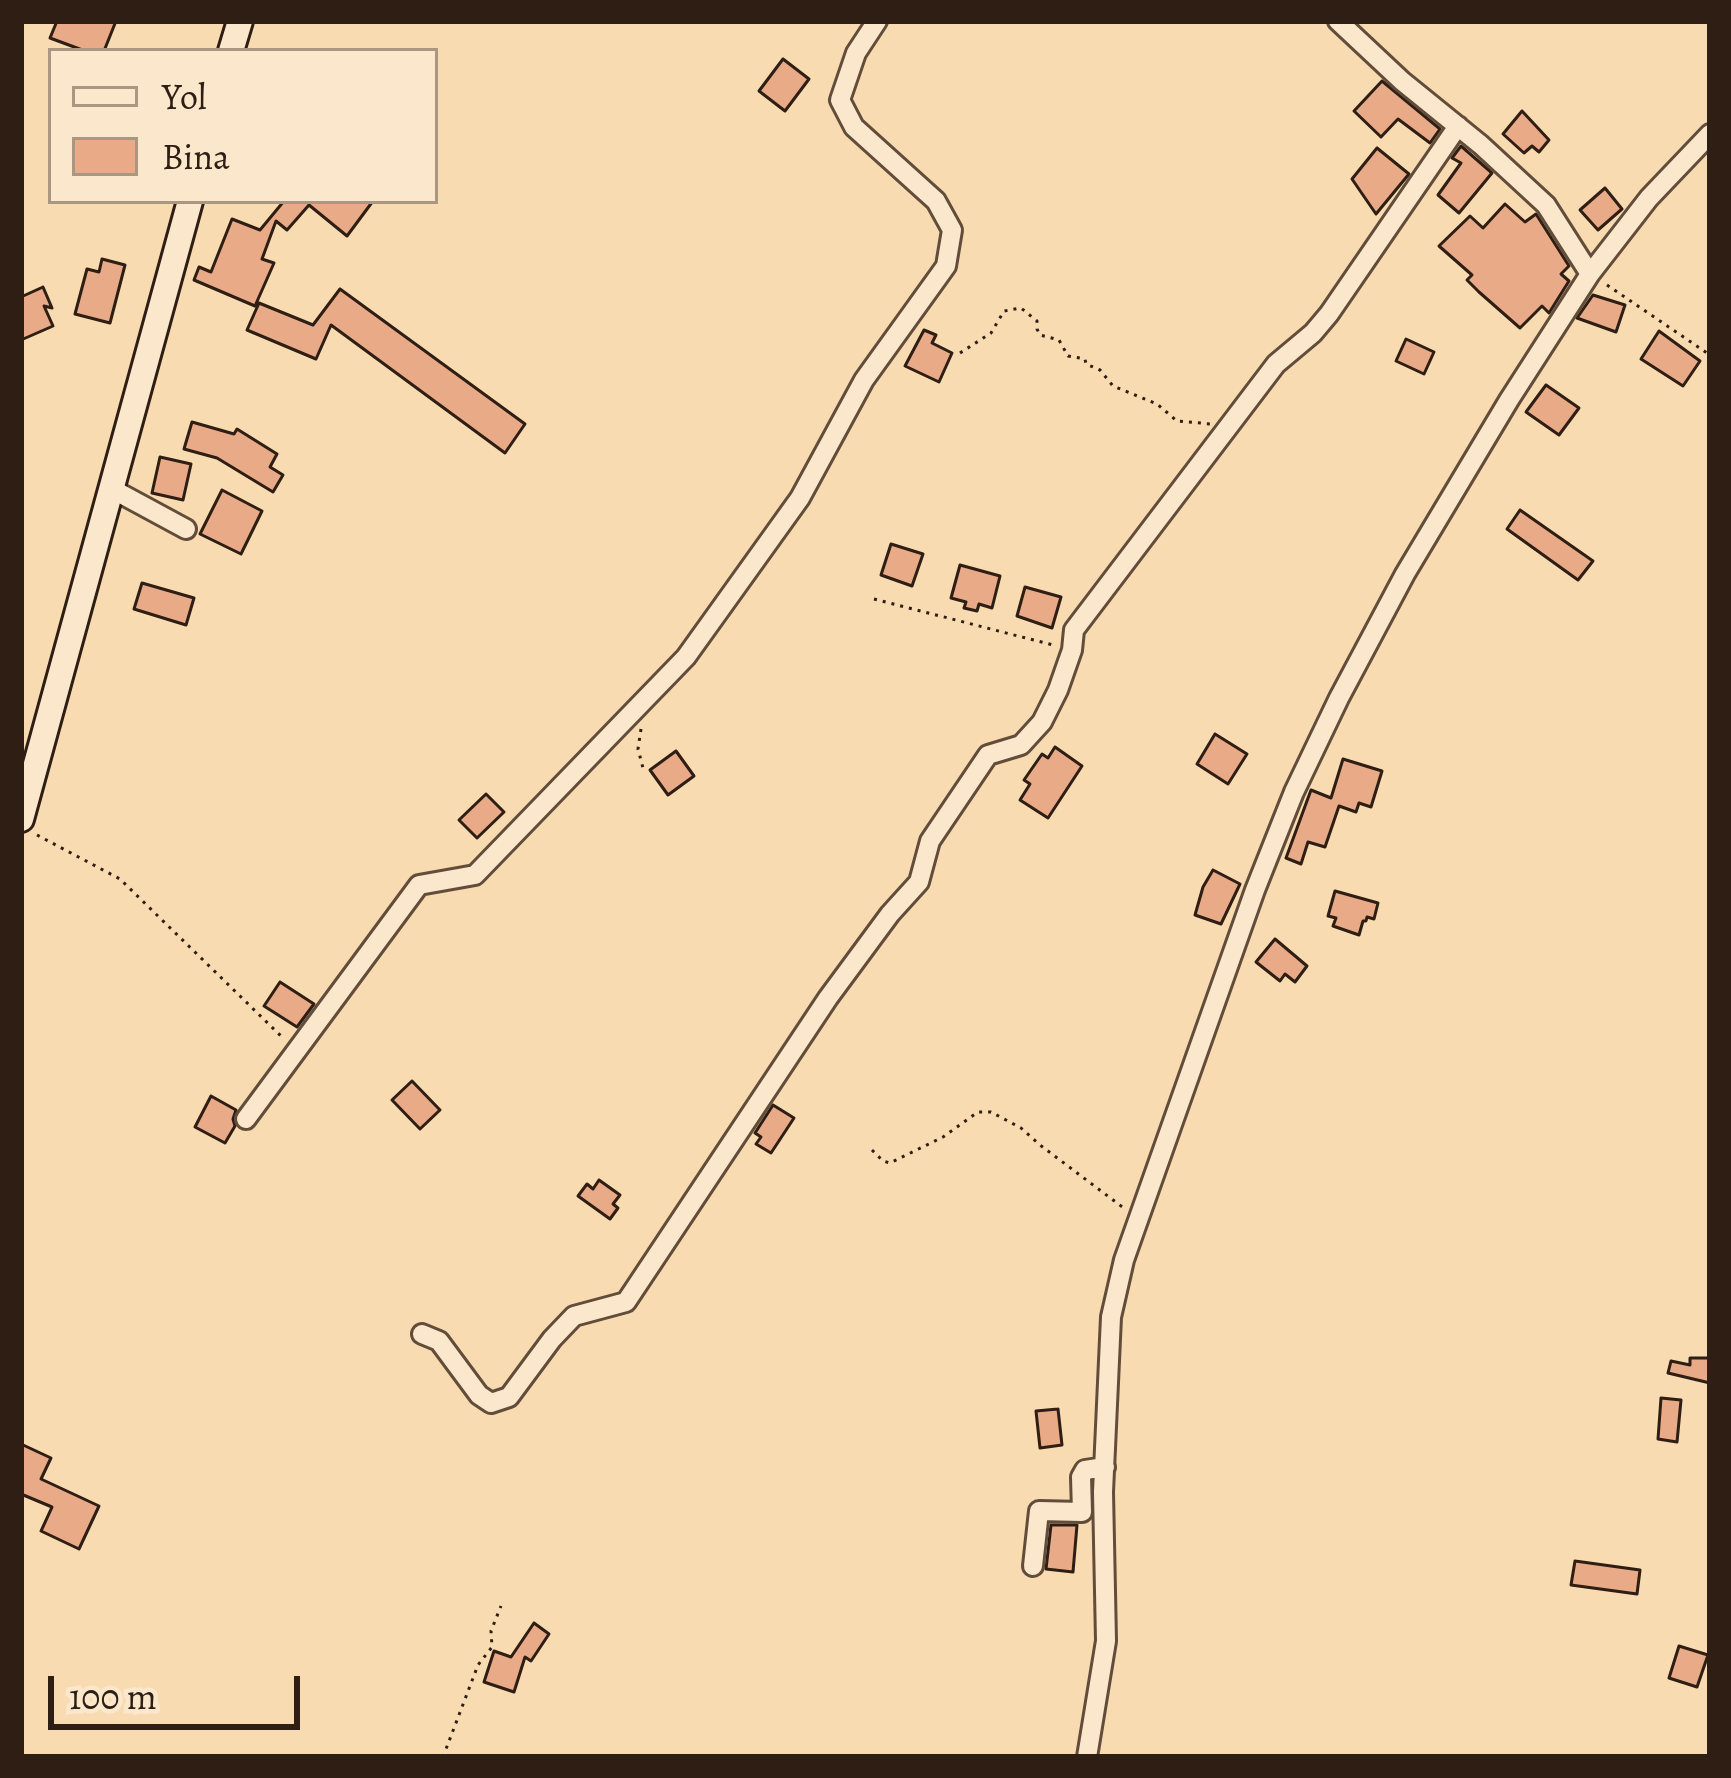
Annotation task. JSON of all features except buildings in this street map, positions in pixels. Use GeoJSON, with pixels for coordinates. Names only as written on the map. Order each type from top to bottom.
{"type":"FeatureCollection","features":[{"type":"Feature","properties":{"kind":"street"},"geometry":{"type":"LineString","coordinates":[[246,1119],[419,885],[475,875],[686,657],[800,498],[864,380],[946,266],[952,230],[937,201],[854,127],[840,100],[856,52],[877,21]]}},
{"type":"Feature","properties":{"kind":"street"},"geometry":{"type":"LineString","coordinates":[[1339,21],[1546,206],[1590,274]]}},
{"type":"Feature","properties":{"kind":"street"},"geometry":{"type":"LineString","coordinates":[[422,1334],[439,1341],[479,1395],[491,1403],[508,1397],[574,1316],[626,1302],[828,998],[919,882],[930,841],[988,755],[1021,745],[1042,722],[1072,650],[1074,630],[1276,364],[1329,314],[1458,126]]}},
{"type":"Feature","properties":{"kind":"street"},"geometry":{"type":"LineString","coordinates":[[1087,1757],[1106,1641],[1105,1467],[1111,1317],[1124,1260],[1255,890],[1294,791],[1339,698],[1405,574],[1509,400],[1590,274],[1648,198],[1710,134]]}},
{"type":"Feature","properties":{"kind":"street"},"geometry":{"type":"LineString","coordinates":[[21,823],[189,204]]}},
{"type":"Feature","properties":{"kind":"street"},"geometry":{"type":"LineString","coordinates":[[112,489],[186,529]]}},
{"type":"Feature","properties":{"kind":"street"},"geometry":{"type":"LineString","coordinates":[[1033,1566],[1039,1511],[1082,1512],[1084,1470],[1105,1467]]}},
{"type":"Feature","properties":{"kind":"path"},"geometry":{"type":"LineString","coordinates":[[1590,274],[1710,355]]}},
{"type":"Feature","properties":{"kind":"path"},"geometry":{"type":"LineString","coordinates":[[960,353],[991,333],[1004,310],[1021,308],[1037,321],[1040,335],[1059,340],[1068,356],[1085,358],[1113,386],[1157,404],[1177,421],[1214,424],[1221,433]]}},
{"type":"Feature","properties":{"kind":"path"},"geometry":{"type":"LineString","coordinates":[[874,599],[1072,650]]}},
{"type":"Feature","properties":{"kind":"path"},"geometry":{"type":"LineString","coordinates":[[634,711],[643,768]]}},
{"type":"Feature","properties":{"kind":"path"},"geometry":{"type":"LineString","coordinates":[[21,823],[120,879],[297,1051]]}},
{"type":"Feature","properties":{"kind":"path"},"geometry":{"type":"LineString","coordinates":[[872,1150],[890,1163],[943,1137],[977,1112],[991,1112],[1021,1127],[1139,1220]]}},
{"type":"Feature","properties":{"kind":"path"},"geometry":{"type":"LineString","coordinates":[[443,1757],[478,1665],[492,1647],[490,1631],[501,1606]]}}]}
